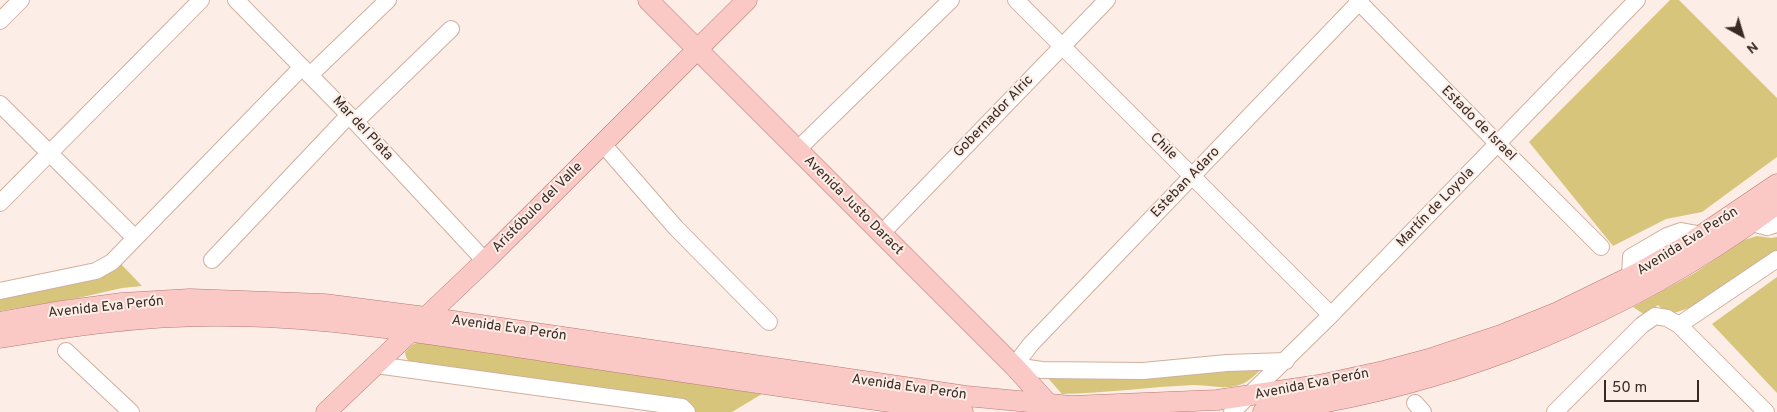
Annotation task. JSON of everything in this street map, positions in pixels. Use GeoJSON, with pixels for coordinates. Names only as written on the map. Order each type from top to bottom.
{"type":"FeatureCollection","features":[{"type":"Feature","properties":{"kind":"main road","name":"Avenida Justo Daract"},"geometry":{"type":"LineString","coordinates":[[648,0],[1014,366],[1052,408]]}},
{"type":"Feature","properties":{"kind":"main road","name":"Aristóbulo del Valle"},"geometry":{"type":"LineString","coordinates":[[326,412],[485,261],[747,0]]}},
{"type":"Feature","properties":{"kind":"main road","name":"Avenida Eva Perón"},"geometry":{"type":"LineString","coordinates":[[0,322],[122,303],[190,299],[324,304],[426,317],[1052,408],[1217,400],[1319,385],[1384,371],[1429,359],[1502,335],[1558,312],[1630,278],[1681,250],[1777,184]]}},
{"type":"Feature","properties":{"kind":"main road","name":"Avenida Eva Perón"},"geometry":{"type":"LineString","coordinates":[[1263,412],[1290,409],[1394,387],[1461,367],[1525,344],[1635,293],[1691,262],[1752,223],[1777,204]]}},
{"type":"Feature","properties":{"kind":"main road","name":"Avenida Eva Perón"},"geometry":{"type":"LineString","coordinates":[[0,338],[80,325],[155,318],[214,316],[316,319],[962,412]]}},
{"type":"Feature","properties":{"kind":"street"},"geometry":{"type":"LineString","coordinates":[[0,21],[21,0]]}},
{"type":"Feature","properties":{"kind":"street"},"geometry":{"type":"LineString","coordinates":[[0,202],[201,0]]}},
{"type":"Feature","properties":{"kind":"street","name":"Mar del Plata"},"geometry":{"type":"LineString","coordinates":[[236,0],[352,118],[485,261]]}},
{"type":"Feature","properties":{"kind":"street"},"geometry":{"type":"LineString","coordinates":[[0,291],[96,271],[112,262],[306,71],[388,0]]}},
{"type":"Feature","properties":{"kind":"street"},"geometry":{"type":"LineString","coordinates":[[796,150],[951,0]]}},
{"type":"Feature","properties":{"kind":"street","name":"Chile"},"geometry":{"type":"LineString","coordinates":[[1016,0],[1331,315]]}},
{"type":"Feature","properties":{"kind":"street","name":"Gobernador Alric"},"geometry":{"type":"LineString","coordinates":[[881,234],[1107,0]]}},
{"type":"Feature","properties":{"kind":"street","name":"Martín de Loyola"},"geometry":{"type":"LineString","coordinates":[[1232,412],[1331,315],[1637,0]]}},
{"type":"Feature","properties":{"kind":"street","name":"Estado de Israel"},"geometry":{"type":"LineString","coordinates":[[1359,1],[1601,247]]}},
{"type":"Feature","properties":{"kind":"street","name":"Esteban Adaro"},"geometry":{"type":"LineString","coordinates":[[1014,366],[1030,344],[1359,1]]}},
{"type":"Feature","properties":{"kind":"street"},"geometry":{"type":"LineString","coordinates":[[212,260],[352,118],[452,29]]}},
{"type":"Feature","properties":{"kind":"street"},"geometry":{"type":"LineString","coordinates":[[0,104],[135,238]]}},
{"type":"Feature","properties":{"kind":"street"},"geometry":{"type":"LineString","coordinates":[[602,143],[676,228],[769,322]]}},
{"type":"Feature","properties":{"kind":"street"},"geometry":{"type":"LineString","coordinates":[[1752,223],[1767,227],[1777,224]]}},
{"type":"Feature","properties":{"kind":"street"},"geometry":{"type":"LineString","coordinates":[[1679,325],[1777,260]]}},
{"type":"Feature","properties":{"kind":"street"},"geometry":{"type":"LineString","coordinates":[[1555,412],[1642,325],[1655,316],[1667,318],[1679,325],[1760,410]]}},
{"type":"Feature","properties":{"kind":"street"},"geometry":{"type":"LineString","coordinates":[[66,351],[131,412]]}},
{"type":"Feature","properties":{"kind":"street"},"geometry":{"type":"LineString","coordinates":[[1014,366],[1042,370],[1143,371],[1227,363],[1286,360]]}},
{"type":"Feature","properties":{"kind":"street"},"geometry":{"type":"LineString","coordinates":[[376,365],[682,408],[687,412]]}},
{"type":"Feature","properties":{"kind":"shaded area"},"geometry":{"type":"Polygon","coordinates":[[[1670,0],[1679,0],[1777,98],[1777,157],[1702,212],[1666,219],[1613,246],[1529,142],[1670,0]]]}},
{"type":"Feature","properties":{"kind":"shaded area"},"geometry":{"type":"Polygon","coordinates":[[[1757,236],[1777,237],[1777,255],[1704,303],[1668,315],[1658,305],[1645,315],[1633,307],[1693,274],[1744,240],[1757,236]]]}},
{"type":"Feature","properties":{"kind":"shaded area"},"geometry":{"type":"Polygon","coordinates":[[[121,264],[142,286],[0,311],[0,296],[89,280],[112,272],[121,264]]]}},
{"type":"Feature","properties":{"kind":"shaded area"},"geometry":{"type":"Polygon","coordinates":[[[1777,277],[1777,393],[1712,324],[1777,277]]]}},
{"type":"Feature","properties":{"kind":"shaded area"},"geometry":{"type":"Polygon","coordinates":[[[418,342],[762,394],[732,412],[695,412],[689,405],[409,362],[405,352],[418,342]]]}},
{"type":"Feature","properties":{"kind":"shaded area"},"geometry":{"type":"Polygon","coordinates":[[[1264,367],[1246,382],[1234,386],[1193,385],[1062,394],[1046,376],[1264,367]]]}}]}
